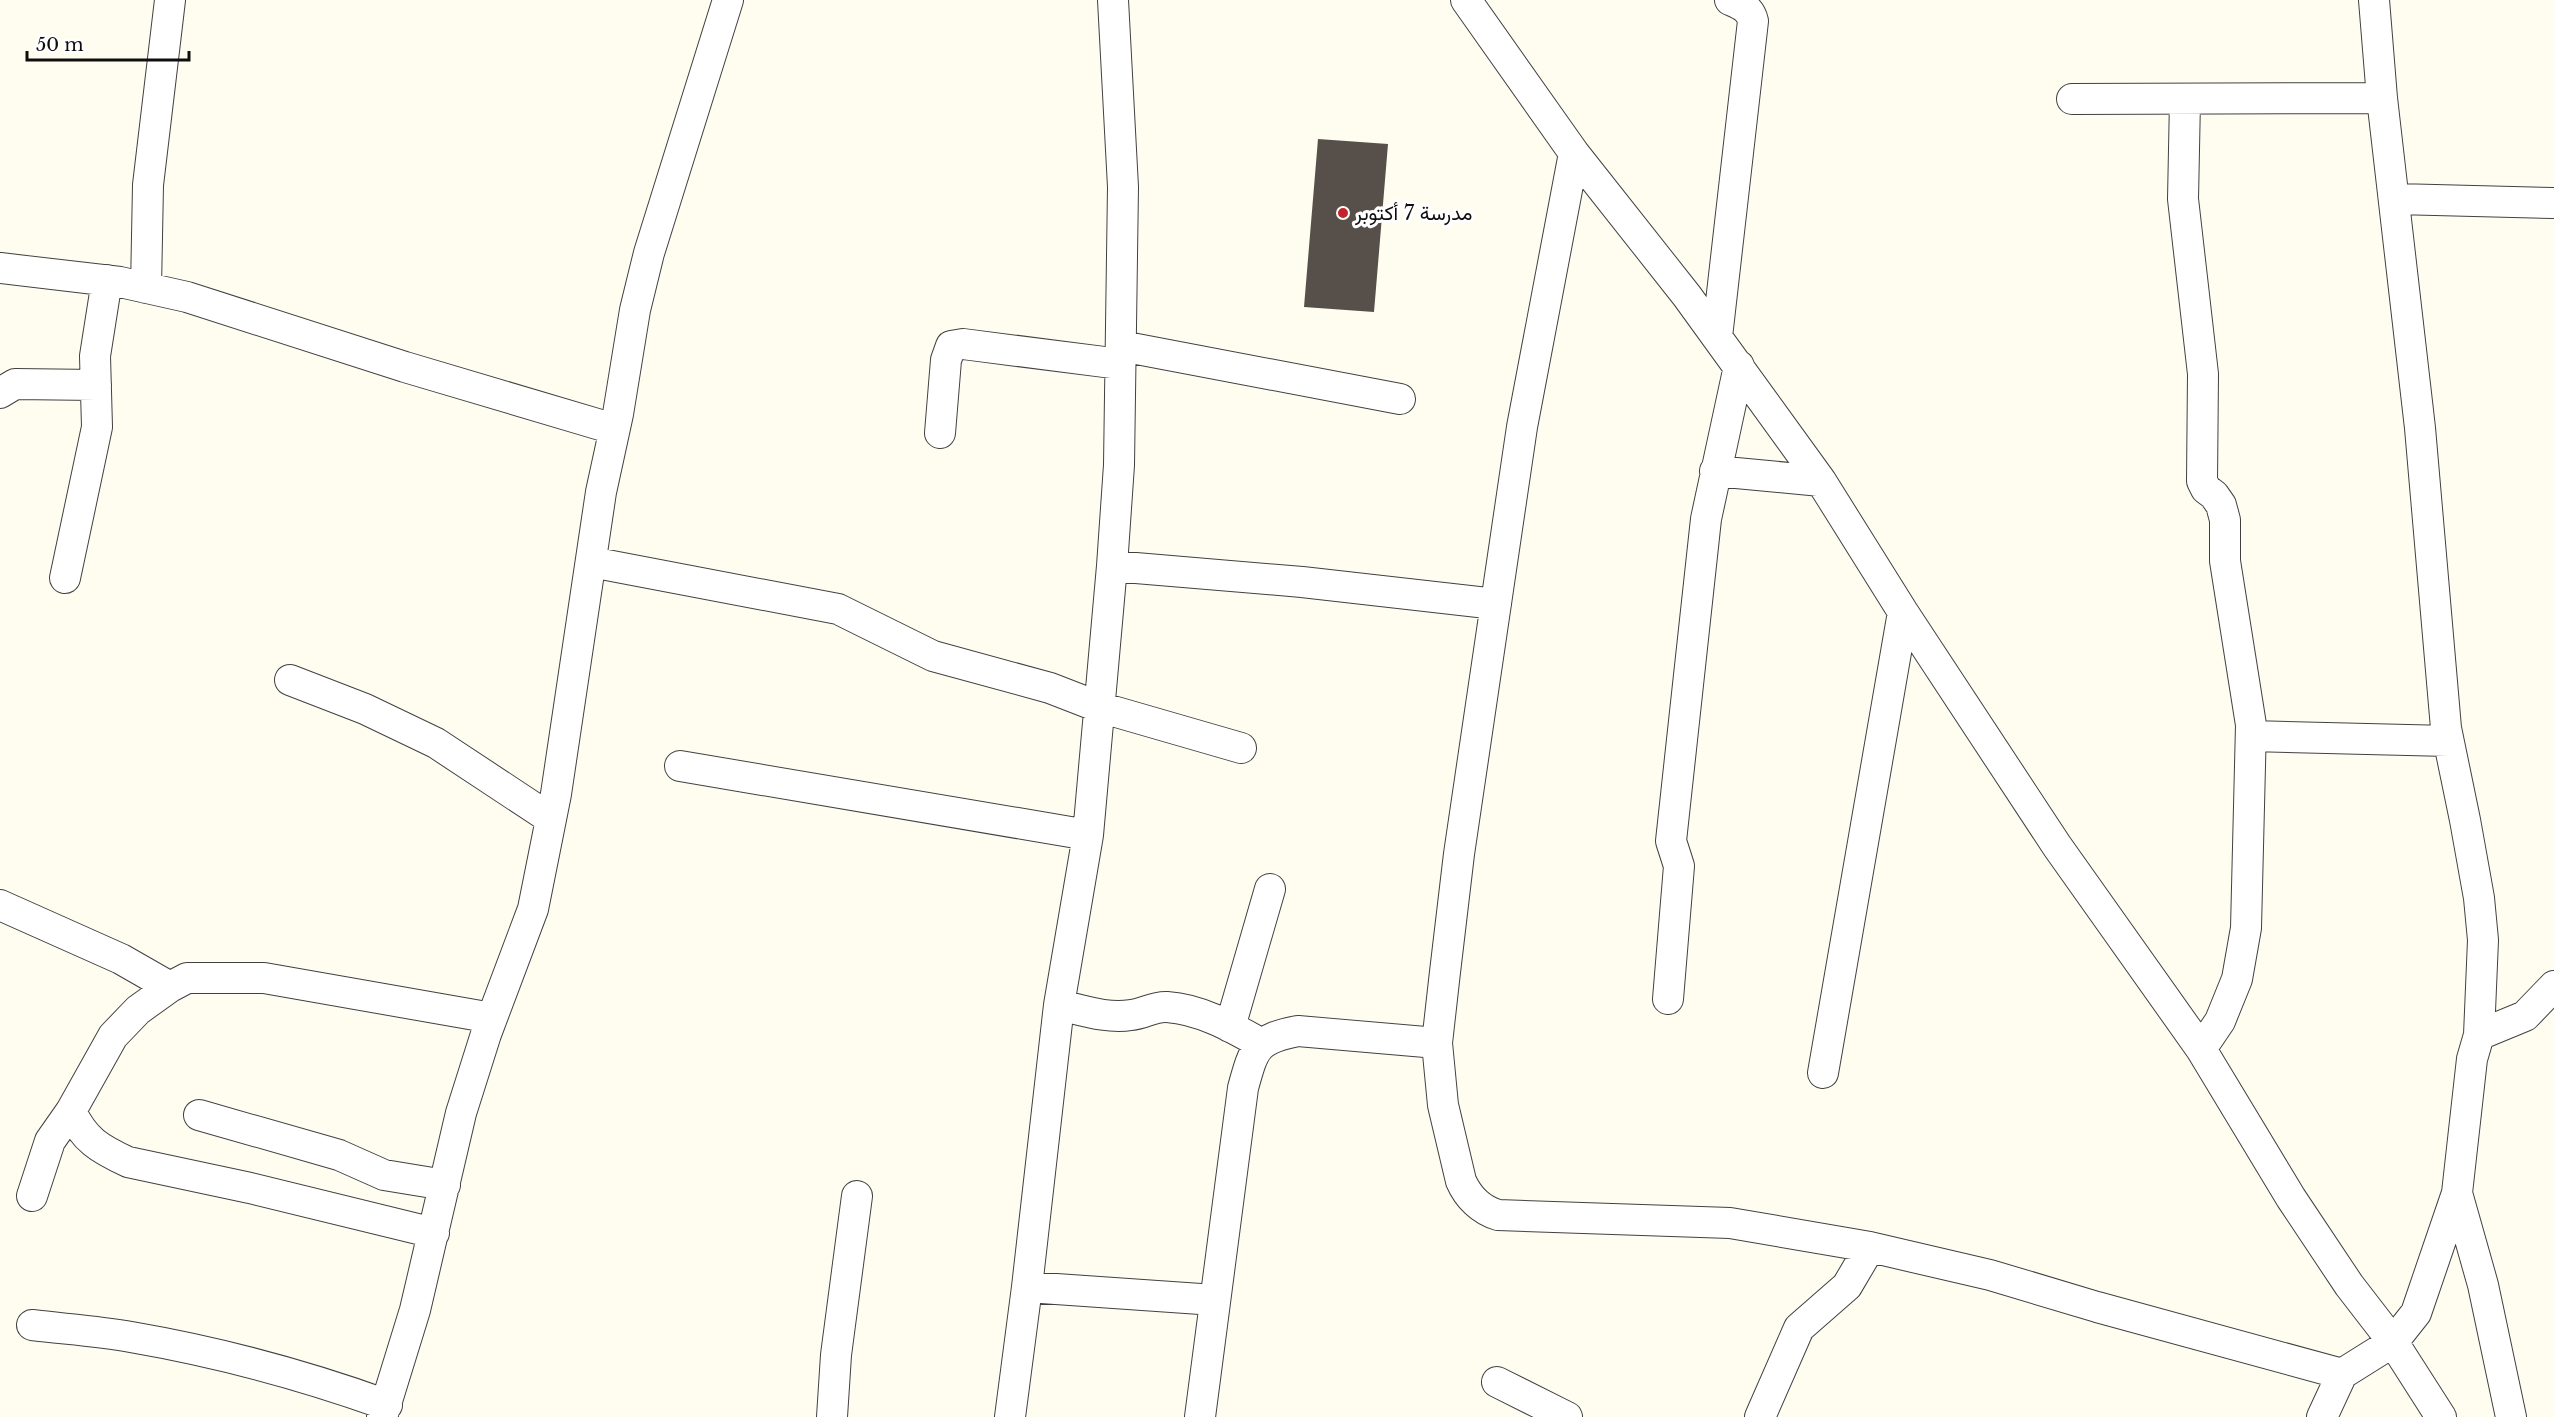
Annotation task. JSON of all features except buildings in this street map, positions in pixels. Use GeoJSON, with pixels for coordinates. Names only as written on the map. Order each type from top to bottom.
{"type":"FeatureCollection","features":[{"type":"Feature","properties":{"kind":"street"},"geometry":{"type":"LineString","coordinates":[[146,288],[148,185],[170,0]]}},
{"type":"Feature","properties":{"kind":"street"},"geometry":{"type":"LineString","coordinates":[[32,1326],[130,1337],[227,1357],[324,1382],[384,1411],[415,1310],[461,1113],[492,1018],[533,909],[551,819],[601,492],[635,310],[649,253],[728,0]]}},
{"type":"Feature","properties":{"kind":"street"},"geometry":{"type":"LineString","coordinates":[[1010,1417],[1028,1287],[1059,1005],[1088,835],[1112,566],[1119,465],[1123,187],[1113,0]]}},
{"type":"Feature","properties":{"kind":"street"},"geometry":{"type":"LineString","coordinates":[[1717,338],[1754,21],[1752,14],[1746,8],[1730,0]]}},
{"type":"Feature","properties":{"kind":"street"},"geometry":{"type":"LineString","coordinates":[[2322,1417],[2342,1374],[2392,1342],[2416,1314],[2457,1192],[2472,1059],[2479,1035],[2483,940],[2479,898],[2448,741],[2431,573],[2420,428],[2396,199],[2382,98],[2374,0]]}},
{"type":"Feature","properties":{"kind":"street"},"geometry":{"type":"LineString","coordinates":[[1468,2],[1574,153],[1687,296],[1821,481],[1903,612],[2057,846],[2202,1048],[2291,1198],[2349,1284],[2392,1342],[2440,1417]]}},
{"type":"Feature","properties":{"kind":"street"},"geometry":{"type":"LineString","coordinates":[[2072,99],[2382,98]]}},
{"type":"Feature","properties":{"kind":"street"},"geometry":{"type":"LineString","coordinates":[[2185,100],[2184,199],[2203,374],[2202,480],[2206,489],[2214,495],[2221,506],[2225,520],[2225,561],[2251,725],[2246,928],[2236,979],[2220,1021],[2202,1048]]}},
{"type":"Feature","properties":{"kind":"street"},"geometry":{"type":"LineString","coordinates":[[1574,153],[1522,428],[1459,854],[1437,1043],[1443,1105],[1461,1181],[1474,1201],[1490,1213],[1498,1215],[1730,1223],[1870,1248],[1990,1275],[2108,1311],[2342,1374]]}},
{"type":"Feature","properties":{"kind":"street"},"geometry":{"type":"LineString","coordinates":[[2396,199],[2554,202]]}},
{"type":"Feature","properties":{"kind":"street"},"geometry":{"type":"LineString","coordinates":[[0,268],[107,280],[187,297],[405,367],[614,429]]}},
{"type":"Feature","properties":{"kind":"street"},"geometry":{"type":"LineString","coordinates":[[65,578],[97,427],[95,356],[107,280]]}},
{"type":"Feature","properties":{"kind":"street"},"geometry":{"type":"LineString","coordinates":[[940,433],[946,360],[951,346],[963,344],[1120,355],[1400,399]]}},
{"type":"Feature","properties":{"kind":"street"},"geometry":{"type":"LineString","coordinates":[[1668,999],[1679,866],[1671,841],[1706,519],[1739,366]]}},
{"type":"Feature","properties":{"kind":"street"},"geometry":{"type":"LineString","coordinates":[[0,393],[15,384],[96,385]]}},
{"type":"Feature","properties":{"kind":"street"},"geometry":{"type":"LineString","coordinates":[[1715,471],[1821,481]]}},
{"type":"Feature","properties":{"kind":"street"},"geometry":{"type":"LineString","coordinates":[[591,562],[838,609],[933,656],[1050,688],[1099,707],[1241,748]]}},
{"type":"Feature","properties":{"kind":"street"},"geometry":{"type":"LineString","coordinates":[[1112,566],[1302,582],[1496,603]]}},
{"type":"Feature","properties":{"kind":"street"},"geometry":{"type":"LineString","coordinates":[[1823,1073],[1903,612]]}},
{"type":"Feature","properties":{"kind":"street"},"geometry":{"type":"LineString","coordinates":[[290,680],[365,709],[436,744],[551,819]]}},
{"type":"Feature","properties":{"kind":"street"},"geometry":{"type":"LineString","coordinates":[[2251,736],[2448,741]]}},
{"type":"Feature","properties":{"kind":"street"},"geometry":{"type":"LineString","coordinates":[[680,765],[1088,835]]}},
{"type":"Feature","properties":{"kind":"street"},"geometry":{"type":"LineString","coordinates":[[1230,1027],[1270,889]]}},
{"type":"Feature","properties":{"kind":"street"},"geometry":{"type":"LineString","coordinates":[[0,905],[121,959],[170,987]]}},
{"type":"Feature","properties":{"kind":"street"},"geometry":{"type":"LineString","coordinates":[[32,1196],[50,1141],[71,1111],[113,1036],[138,1010],[187,978],[264,978],[492,1018]]}},
{"type":"Feature","properties":{"kind":"street"},"geometry":{"type":"LineString","coordinates":[[2479,1035],[2525,1017],[2554,986]]}},
{"type":"Feature","properties":{"kind":"street"},"geometry":{"type":"LineString","coordinates":[[1059,1005],[1120,1016],[1158,1007],[1168,1007],[1202,1014],[1260,1043]]}},
{"type":"Feature","properties":{"kind":"street"},"geometry":{"type":"LineString","coordinates":[[1200,1417],[1243,1089],[1248,1068],[1260,1043],[1298,1030],[1437,1043]]}},
{"type":"Feature","properties":{"kind":"street"},"geometry":{"type":"LineString","coordinates":[[71,1111],[80,1132],[111,1154],[128,1162],[250,1188],[434,1233]]}},
{"type":"Feature","properties":{"kind":"street"},"geometry":{"type":"LineString","coordinates":[[199,1115],[339,1155],[384,1175],[444,1185]]}},
{"type":"Feature","properties":{"kind":"street"},"geometry":{"type":"LineString","coordinates":[[2457,1192],[2483,1285],[2511,1417]]}},
{"type":"Feature","properties":{"kind":"street"},"geometry":{"type":"LineString","coordinates":[[832,1417],[836,1355],[857,1196]]}},
{"type":"Feature","properties":{"kind":"street"},"geometry":{"type":"LineString","coordinates":[[1760,1417],[1799,1328],[1847,1286],[1870,1248]]}},
{"type":"Feature","properties":{"kind":"street"},"geometry":{"type":"LineString","coordinates":[[1028,1287],[1215,1300]]}},
{"type":"Feature","properties":{"kind":"street"},"geometry":{"type":"LineString","coordinates":[[1497,1383],[1567,1417]]}},
{"type":"Feature","properties":{"kind":"place","name":"مدرسة 7 أكتوبر"},"geometry":{"type":"Point","coordinates":[1343,213]}}]}
